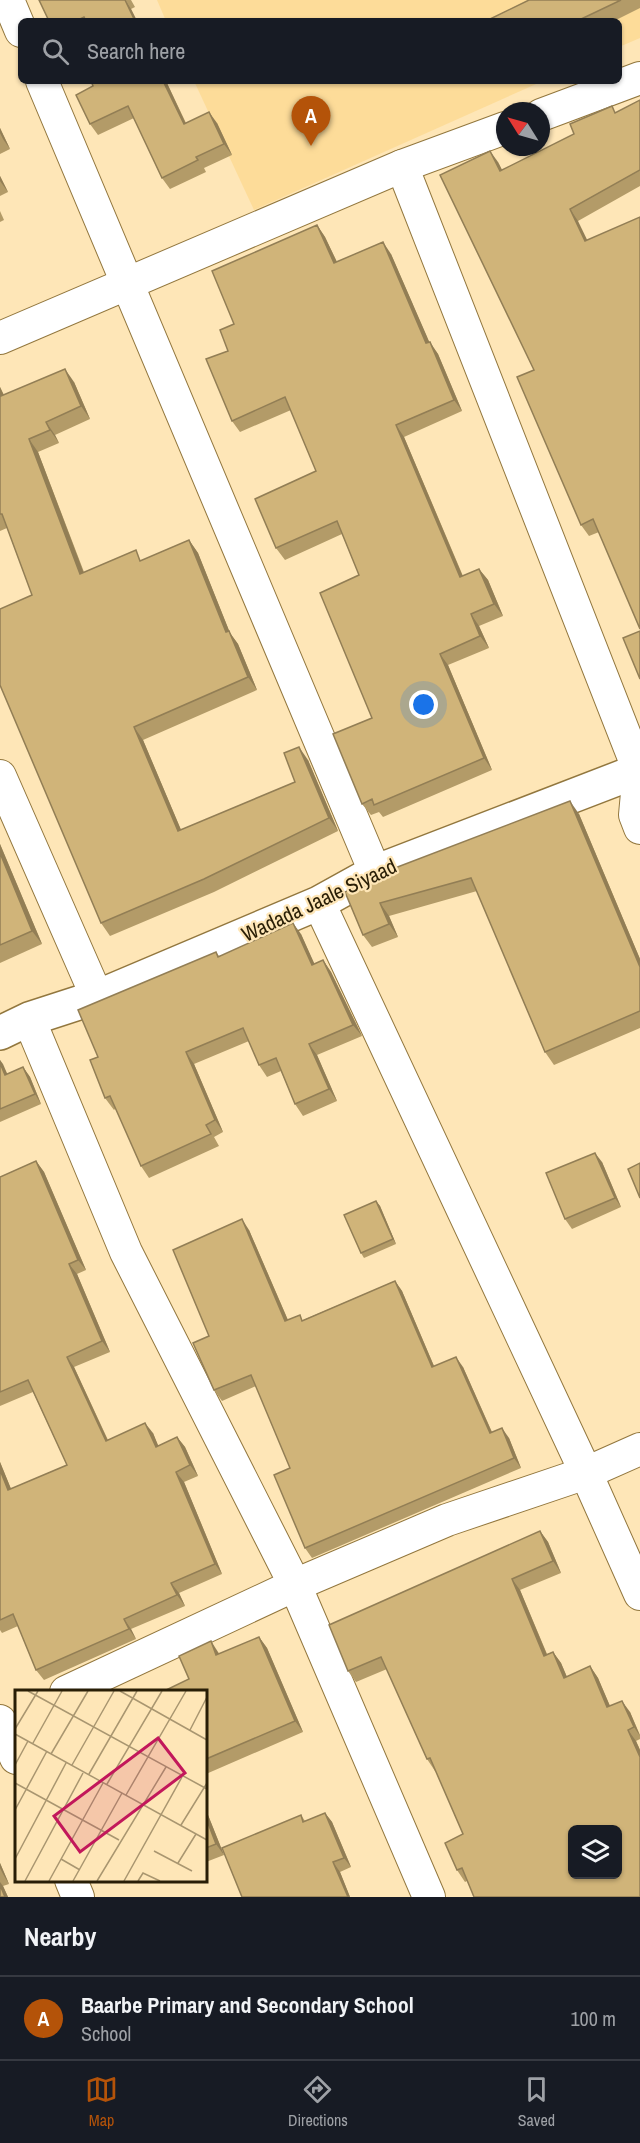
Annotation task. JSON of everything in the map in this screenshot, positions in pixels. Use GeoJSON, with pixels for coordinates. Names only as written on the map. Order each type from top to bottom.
{"type":"FeatureCollection","features":[{"type":"Feature","properties":{"kind":"main road","name":"Wadada Jaale Siyaad"},"geometry":{"type":"LineString","coordinates":[[0,1033],[29,1019],[97,997],[319,903],[375,872],[640,770]]}},
{"type":"Feature","properties":{"kind":"street"},"geometry":{"type":"LineString","coordinates":[[8,0],[18,24]]}},
{"type":"Feature","properties":{"kind":"street"},"geometry":{"type":"LineString","coordinates":[[550,111],[640,78]]}},
{"type":"Feature","properties":{"kind":"street"},"geometry":{"type":"LineString","coordinates":[[43,84],[375,872]]}},
{"type":"Feature","properties":{"kind":"street"},"geometry":{"type":"LineString","coordinates":[[0,338],[402,166],[496,131]]}},
{"type":"Feature","properties":{"kind":"street"},"geometry":{"type":"LineString","coordinates":[[402,166],[640,770],[635,815],[640,828]]}},
{"type":"Feature","properties":{"kind":"street"},"geometry":{"type":"LineString","coordinates":[[0,776],[97,997]]}},
{"type":"Feature","properties":{"kind":"street"},"geometry":{"type":"LineString","coordinates":[[319,903],[586,1473],[640,1594]]}},
{"type":"Feature","properties":{"kind":"street"},"geometry":{"type":"LineString","coordinates":[[29,1019],[126,1252],[295,1585],[429,1897]]}},
{"type":"Feature","properties":{"kind":"street"},"geometry":{"type":"LineString","coordinates":[[70,1690],[295,1585],[447,1520],[586,1473],[640,1449]]}},
{"type":"Feature","properties":{"kind":"street"},"geometry":{"type":"LineString","coordinates":[[15,1714],[0,1722],[15,1756]]}},
{"type":"Feature","properties":{"kind":"street"},"geometry":{"type":"LineString","coordinates":[[71,1882],[78,1897]]}},
{"type":"Feature","properties":{"kind":"shaded area"},"geometry":{"type":"Polygon","coordinates":[[[157,0],[640,0],[640,38],[622,46],[622,18],[165,18],[157,0]]]}},
{"type":"Feature","properties":{"kind":"shaded area"},"geometry":{"type":"Polygon","coordinates":[[[195,84],[536,84],[254,210],[195,84]]]}},
{"type":"Feature","properties":{"kind":"building"},"geometry":{"type":"Polygon","coordinates":[[[39,0],[125,0],[134,18],[84,17],[48,18],[39,0]]]}},
{"type":"Feature","properties":{"kind":"building"},"geometry":{"type":"Polygon","coordinates":[[[529,0],[621,0],[583,18],[492,18],[529,0]]]}},
{"type":"Feature","properties":{"kind":"building"},"geometry":{"type":"Polygon","coordinates":[[[92,84],[164,84],[184,124],[209,112],[224,144],[196,157],[198,160],[162,178],[128,106],[90,124],[76,95],[93,86],[92,84]]]}},
{"type":"Feature","properties":{"kind":"building"},"geometry":{"type":"Polygon","coordinates":[[[640,100],[640,170],[570,209],[585,241],[640,217],[640,629],[593,519],[581,525],[517,377],[534,370],[440,175],[490,151],[500,171],[530,156],[550,156],[550,146],[574,134],[570,124],[612,106],[615,113],[640,100]]]}},
{"type":"Feature","properties":{"kind":"building"},"geometry":{"type":"Polygon","coordinates":[[[317,225],[334,263],[383,242],[426,343],[430,342],[454,400],[396,425],[460,577],[479,569],[494,604],[471,614],[480,636],[440,654],[484,758],[374,805],[372,799],[362,804],[333,734],[372,718],[320,593],[359,575],[337,521],[276,548],[255,499],[316,471],[285,397],[232,421],[206,359],[228,351],[220,330],[234,324],[212,271],[317,225]]]}},
{"type":"Feature","properties":{"kind":"building"},"geometry":{"type":"Polygon","coordinates":[[[65,369],[81,406],[46,422],[50,430],[29,439],[80,574],[136,550],[140,561],[189,540],[226,632],[229,631],[248,677],[134,727],[178,831],[295,782],[284,753],[299,747],[329,818],[204,879],[101,923],[0,685],[0,609],[32,595],[2,514],[0,514],[0,393],[1,396],[65,369]]]}},
{"type":"Feature","properties":{"kind":"building"},"geometry":{"type":"Polygon","coordinates":[[[640,631],[640,679],[623,638],[640,631]]]}},
{"type":"Feature","properties":{"kind":"building"},"geometry":{"type":"Polygon","coordinates":[[[570,801],[640,967],[640,1011],[545,1052],[471,878],[380,903],[389,924],[363,935],[345,892],[374,876],[570,801]]]}},
{"type":"Feature","properties":{"kind":"building"},"geometry":{"type":"Polygon","coordinates":[[[0,853],[32,931],[0,945],[0,853]]]}},
{"type":"Feature","properties":{"kind":"building"},"geometry":{"type":"Polygon","coordinates":[[[293,923],[312,965],[323,960],[353,1025],[309,1044],[329,1089],[295,1104],[276,1058],[259,1065],[243,1028],[186,1052],[215,1120],[206,1125],[211,1134],[141,1166],[110,1096],[105,1098],[90,1060],[98,1057],[78,1010],[216,952],[218,957],[293,923]]]}},
{"type":"Feature","properties":{"kind":"building"},"geometry":{"type":"Polygon","coordinates":[[[0,1063],[5,1075],[23,1067],[35,1094],[0,1109],[0,1063]]]}},
{"type":"Feature","properties":{"kind":"building"},"geometry":{"type":"Polygon","coordinates":[[[595,1153],[615,1198],[565,1219],[546,1173],[595,1153]]]}},
{"type":"Feature","properties":{"kind":"building"},"geometry":{"type":"Polygon","coordinates":[[[36,1161],[78,1260],[69,1264],[102,1341],[67,1357],[106,1441],[145,1423],[156,1447],[177,1437],[190,1465],[176,1472],[215,1564],[171,1583],[177,1595],[124,1619],[129,1629],[36,1670],[13,1614],[0,1620],[0,1470],[8,1490],[67,1465],[28,1380],[0,1392],[0,1177],[36,1161]]]}},
{"type":"Feature","properties":{"kind":"building"},"geometry":{"type":"Polygon","coordinates":[[[640,1163],[640,1198],[628,1169],[640,1163]]]}},
{"type":"Feature","properties":{"kind":"building"},"geometry":{"type":"Polygon","coordinates":[[[376,1201],[393,1239],[361,1253],[344,1215],[376,1201]]]}},
{"type":"Feature","properties":{"kind":"building"},"geometry":{"type":"Polygon","coordinates":[[[242,1219],[285,1321],[300,1315],[302,1321],[395,1281],[432,1367],[456,1357],[490,1433],[502,1428],[514,1458],[305,1548],[274,1475],[290,1468],[251,1375],[214,1390],[193,1343],[209,1336],[173,1250],[242,1219]]]}},
{"type":"Feature","properties":{"kind":"building"},"geometry":{"type":"Polygon","coordinates":[[[540,1531],[553,1561],[512,1579],[544,1656],[553,1652],[564,1678],[590,1666],[607,1707],[622,1701],[634,1727],[628,1730],[640,1757],[640,1897],[474,1897],[462,1868],[457,1870],[445,1843],[463,1834],[430,1758],[427,1759],[381,1657],[348,1671],[329,1625],[540,1531]]]}},
{"type":"Feature","properties":{"kind":"building"},"geometry":{"type":"Polygon","coordinates":[[[259,1637],[295,1721],[207,1759],[207,1690],[166,1690],[189,1679],[179,1656],[211,1641],[216,1655],[259,1637]]]}},
{"type":"Feature","properties":{"kind":"building"},"geometry":{"type":"Polygon","coordinates":[[[325,1813],[344,1858],[333,1862],[348,1897],[242,1897],[222,1848],[301,1815],[303,1822],[325,1813]]]}},
{"type":"Feature","properties":{"kind":"building"},"geometry":{"type":"Polygon","coordinates":[[[207,1821],[216,1844],[207,1848],[207,1821]]]}},
{"type":"Feature","properties":{"kind":"building"},"geometry":{"type":"Polygon","coordinates":[[[0,1885],[5,1897],[0,1897],[0,1885]]]}},
{"type":"Feature","properties":{"kind":"place","name":"Baarbe Primary and Secondary School"},"geometry":{"type":"Point","coordinates":[311,146]}}]}
